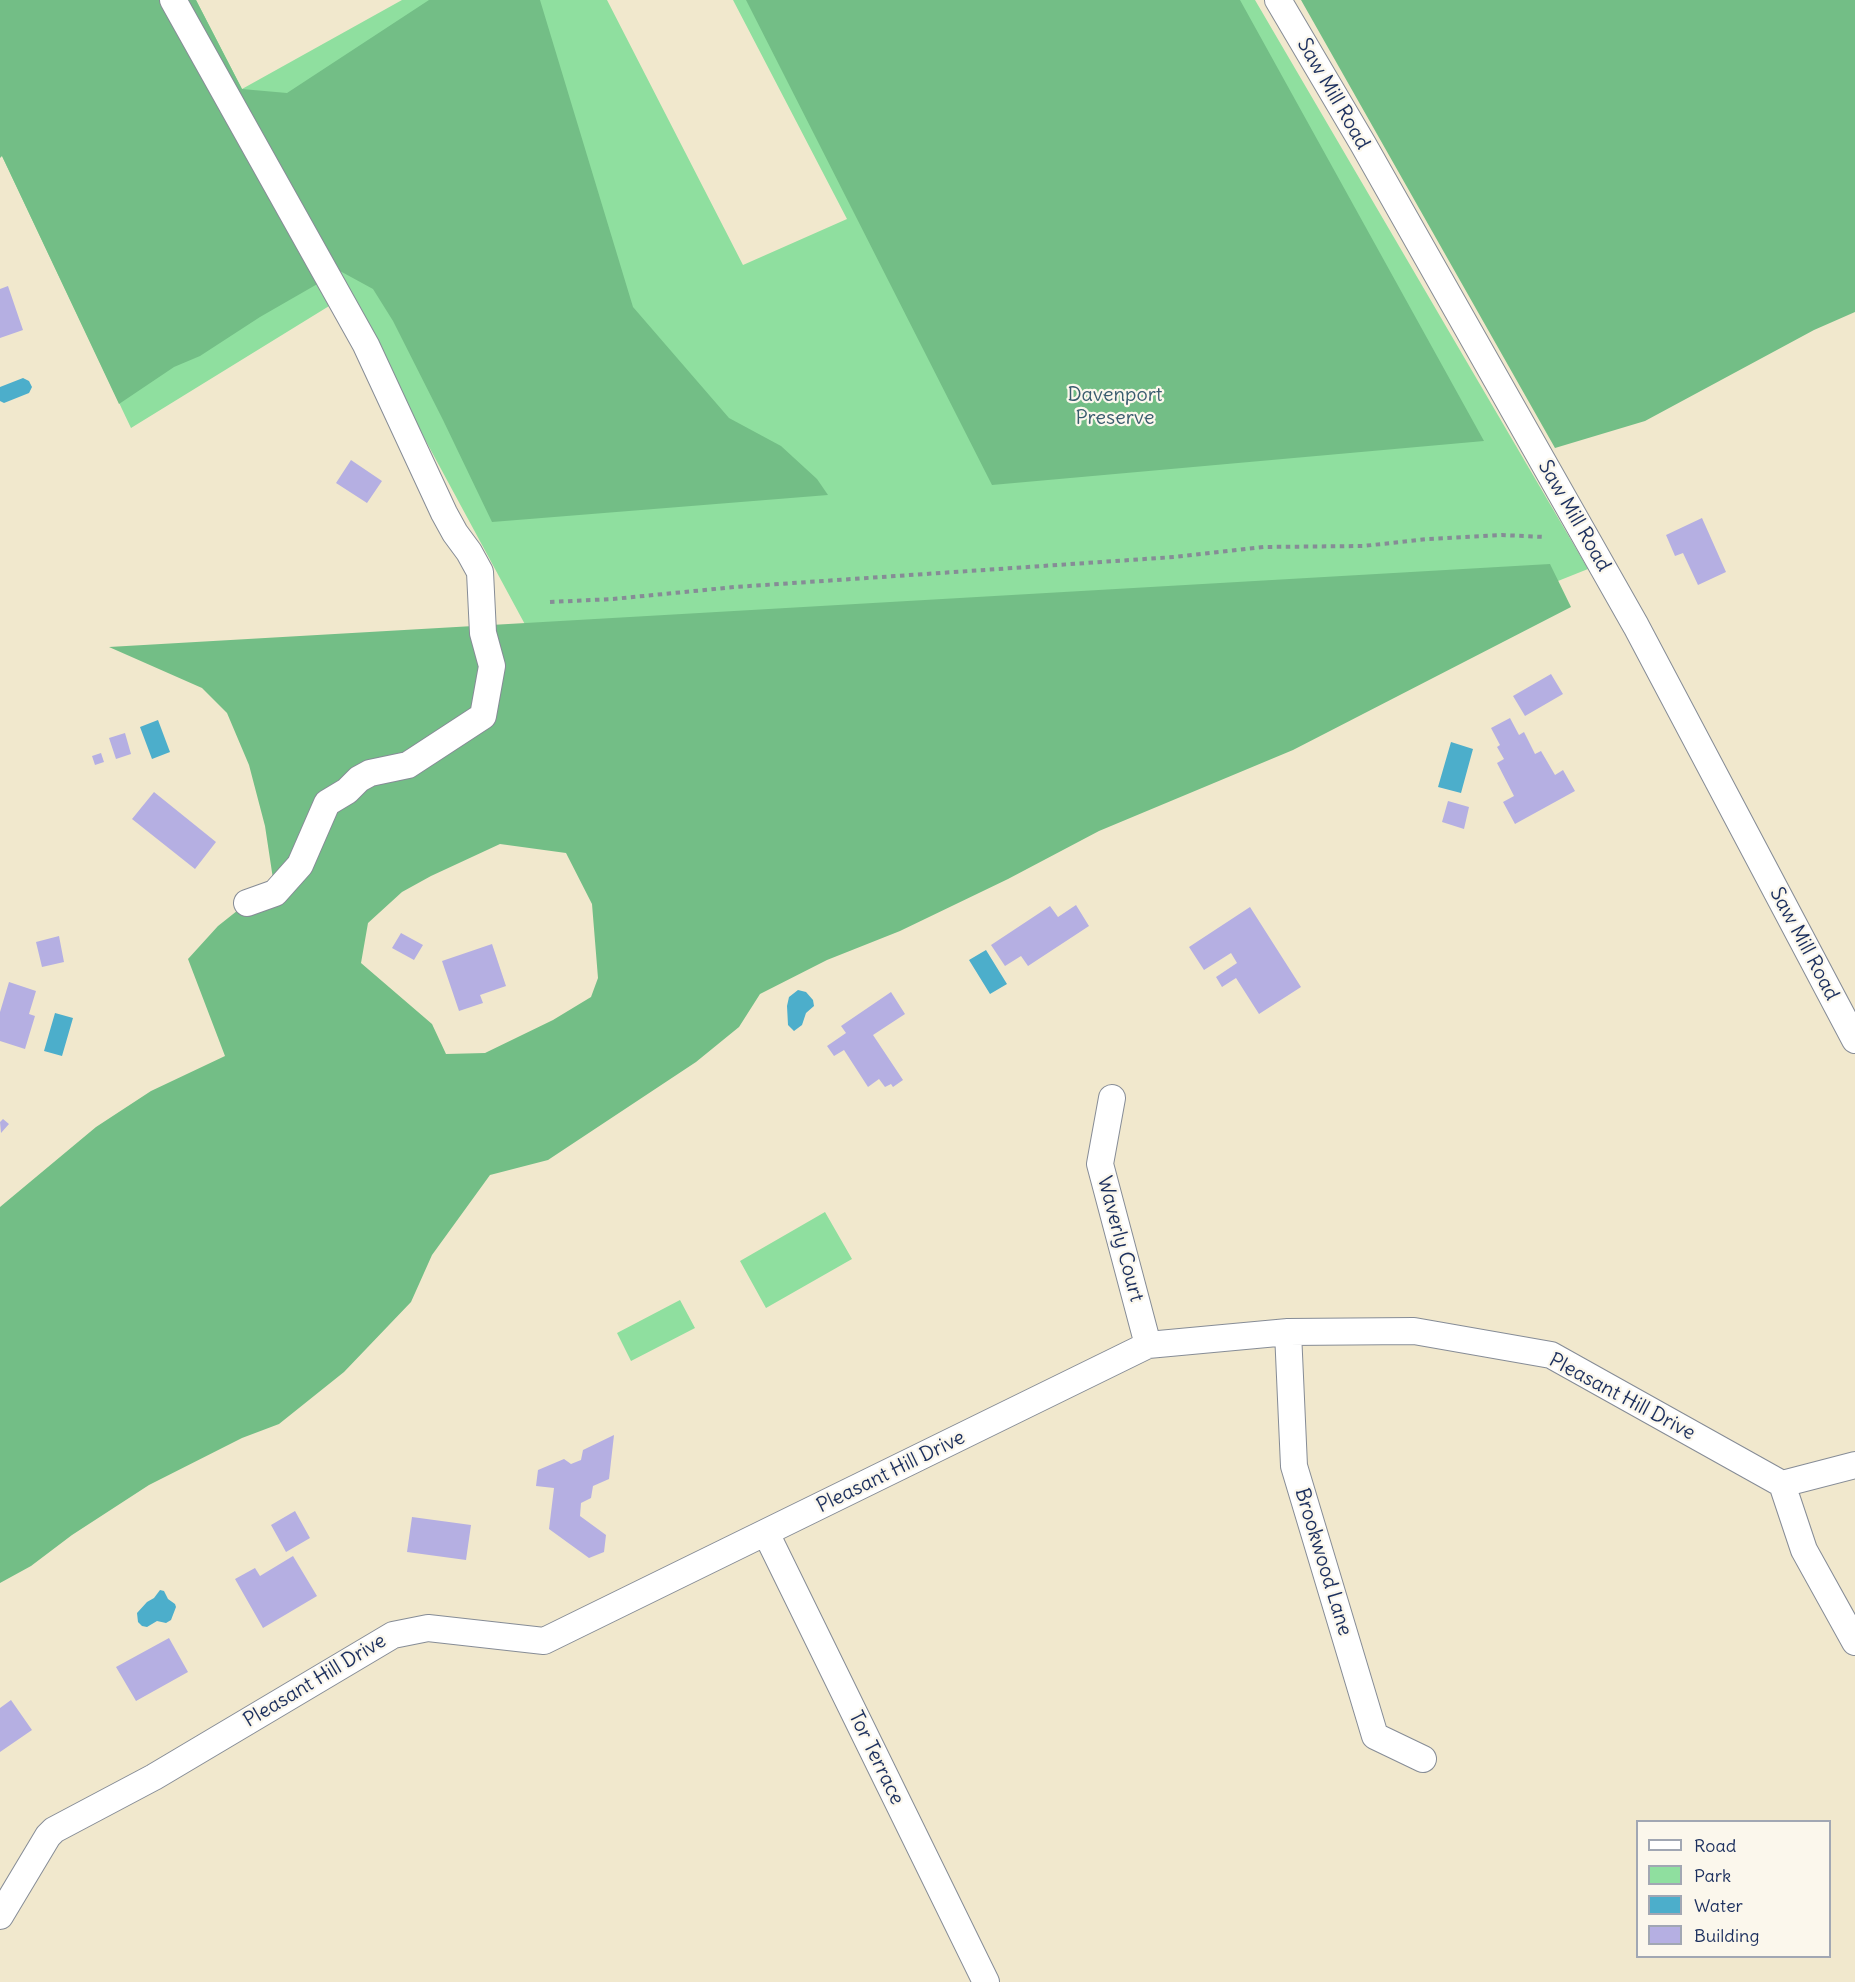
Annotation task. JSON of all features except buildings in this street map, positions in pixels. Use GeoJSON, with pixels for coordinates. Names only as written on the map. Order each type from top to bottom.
{"type":"FeatureCollection","features":[{"type":"Feature","properties":{"kind":"street"},"geometry":{"type":"LineString","coordinates":[[173,0],[366,345],[444,513],[455,533],[470,552],[480,572],[483,633],[492,666],[483,716],[408,765],[370,773],[327,803],[300,865],[275,892],[247,903]]}},
{"type":"Feature","properties":{"kind":"street","name":"Saw Mill Road"},"geometry":{"type":"LineString","coordinates":[[1278,0],[1369,154],[1636,626],[1855,1040]]}},
{"type":"Feature","properties":{"kind":"street","name":"Waverly Court"},"geometry":{"type":"LineString","coordinates":[[1112,1098],[1101,1164],[1148,1345]]}},
{"type":"Feature","properties":{"kind":"street","name":"Pleasant Hill Drive"},"geometry":{"type":"LineString","coordinates":[[0,1916],[48,1836],[54,1830],[154,1777],[393,1635],[428,1628],[544,1641],[1148,1345],[1288,1332],[1414,1331],[1551,1355],[1782,1484]]}},
{"type":"Feature","properties":{"kind":"street","name":"Brookwood Lane"},"geometry":{"type":"LineString","coordinates":[[1288,1332],[1294,1466],[1375,1736],[1423,1759]]}},
{"type":"Feature","properties":{"kind":"street"},"geometry":{"type":"LineString","coordinates":[[1855,1465],[1782,1484],[1804,1550],[1855,1641]]}},
{"type":"Feature","properties":{"kind":"street","name":"Tor Terrace"},"geometry":{"type":"LineString","coordinates":[[766,1533],[986,1982]]}},
{"type":"Feature","properties":{"kind":"path"},"geometry":{"type":"LineString","coordinates":[[550,602],[735,586],[1174,557],[1264,547],[1363,546],[1428,539],[1502,535],[1545,537]]}},
{"type":"Feature","properties":{"kind":"green space","name":"Davenport Preserve"},"geometry":{"type":"Polygon","coordinates":[[[0,0],[196,0],[242,89],[402,0],[607,0],[743,265],[847,219],[733,0],[1255,0],[1588,569],[689,928],[347,295],[131,428],[2,156],[0,0]]]}},
{"type":"Feature","properties":{"kind":"green space"},"geometry":{"type":"Polygon","coordinates":[[[0,0],[196,0],[242,89],[287,93],[429,0],[540,0],[633,307],[729,418],[781,446],[817,479],[828,495],[492,522],[393,321],[373,289],[340,271],[260,317],[200,356],[174,367],[119,404],[2,156],[0,158],[0,0]]]}},
{"type":"Feature","properties":{"kind":"green space"},"geometry":{"type":"Polygon","coordinates":[[[746,0],[1240,0],[1484,441],[992,485],[746,0]]]}},
{"type":"Feature","properties":{"kind":"green space"},"geometry":{"type":"Polygon","coordinates":[[[1301,0],[1855,0],[1855,312],[1814,330],[1645,421],[1555,448],[1301,0]]]}},
{"type":"Feature","properties":{"kind":"green space"},"geometry":{"type":"Polygon","coordinates":[[[1550,564],[1571,607],[1293,750],[1099,831],[1008,879],[900,931],[827,960],[760,994],[739,1027],[696,1062],[548,1160],[490,1175],[432,1255],[411,1302],[344,1372],[279,1424],[242,1438],[149,1485],[72,1535],[31,1566],[0,1583],[0,1207],[96,1127],[151,1091],[225,1056],[188,959],[218,926],[247,903],[275,892],[265,826],[249,765],[227,713],[202,688],[109,647],[1550,564]],[[500,844],[402,892],[368,923],[361,963],[432,1024],[446,1054],[485,1053],[553,1020],[591,997],[598,978],[592,904],[566,853],[500,844]]]}},
{"type":"Feature","properties":{"kind":"green space"},"geometry":{"type":"Polygon","coordinates":[[[825,1212],[852,1259],[766,1308],[740,1261],[825,1212]]]}},
{"type":"Feature","properties":{"kind":"green space"},"geometry":{"type":"Polygon","coordinates":[[[680,1300],[695,1328],[631,1361],[617,1333],[680,1300]]]}},
{"type":"Feature","properties":{"kind":"water"},"geometry":{"type":"Polygon","coordinates":[[[23,378],[29,381],[32,387],[29,393],[4,403],[0,401],[0,387],[23,378]]]}},
{"type":"Feature","properties":{"kind":"water"},"geometry":{"type":"Polygon","coordinates":[[[158,720],[170,752],[152,759],[140,727],[158,720]]]}},
{"type":"Feature","properties":{"kind":"water"},"geometry":{"type":"Polygon","coordinates":[[[1451,742],[1473,749],[1461,793],[1438,787],[1451,742]]]}},
{"type":"Feature","properties":{"kind":"water"},"geometry":{"type":"Polygon","coordinates":[[[986,950],[1007,984],[990,994],[969,960],[986,950]]]}},
{"type":"Feature","properties":{"kind":"water"},"geometry":{"type":"Polygon","coordinates":[[[798,990],[806,992],[813,1000],[814,1006],[806,1013],[802,1025],[794,1031],[788,1025],[787,1006],[789,997],[798,990]]]}},
{"type":"Feature","properties":{"kind":"water"},"geometry":{"type":"Polygon","coordinates":[[[55,1013],[73,1018],[62,1056],[44,1051],[55,1013]]]}},
{"type":"Feature","properties":{"kind":"water"},"geometry":{"type":"Polygon","coordinates":[[[160,1590],[164,1591],[168,1599],[175,1604],[171,1620],[166,1623],[157,1621],[147,1627],[142,1626],[138,1622],[137,1613],[160,1590]]]}}]}
